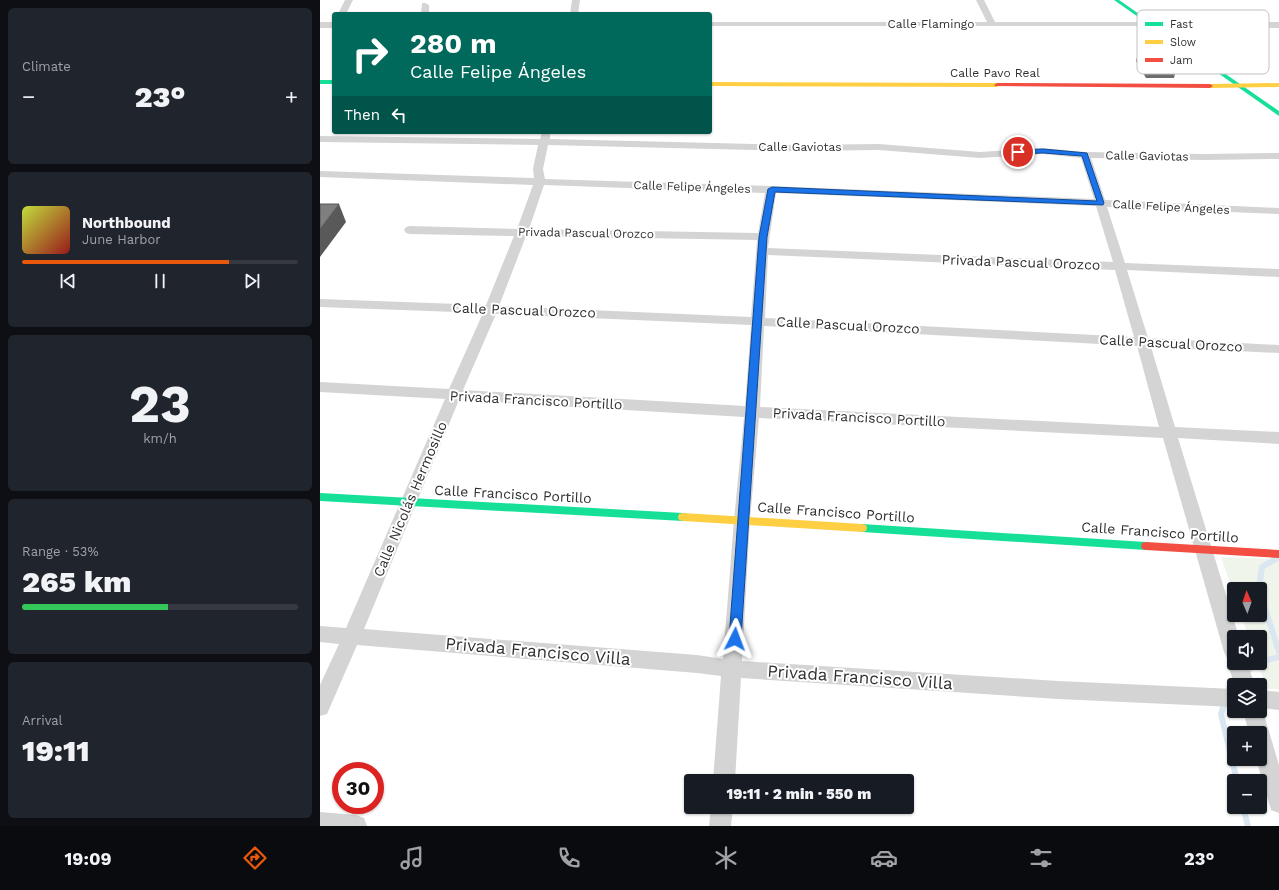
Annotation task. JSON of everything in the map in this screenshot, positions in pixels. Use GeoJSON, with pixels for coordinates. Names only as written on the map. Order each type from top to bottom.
{"type":"FeatureCollection","features":[{"type":"Feature","properties":{"kind":"street"},"geometry":{"type":"LineString","coordinates":[[343,12],[349,0]]}},
{"type":"Feature","properties":{"kind":"street"},"geometry":{"type":"LineString","coordinates":[[574,12],[576,0]]}},
{"type":"Feature","properties":{"kind":"street"},"geometry":{"type":"LineString","coordinates":[[980,0],[992,24]]}},
{"type":"Feature","properties":{"kind":"street"},"geometry":{"type":"LineString","coordinates":[[1116,0],[1137,10]]}},
{"type":"Feature","properties":{"kind":"street"},"geometry":{"type":"LineString","coordinates":[[1131,0],[1144,10]]}},
{"type":"Feature","properties":{"kind":"street"},"geometry":{"type":"LineString","coordinates":[[425,5],[425,12]]}},
{"type":"Feature","properties":{"kind":"street","name":"Calle Flamingo"},"geometry":{"type":"LineString","coordinates":[[712,24],[1137,22]]}},
{"type":"Feature","properties":{"kind":"street"},"geometry":{"type":"LineString","coordinates":[[320,25],[332,25]]}},
{"type":"Feature","properties":{"kind":"street","name":"Calle Flamingo"},"geometry":{"type":"LineString","coordinates":[[1269,25],[1279,25]]}},
{"type":"Feature","properties":{"kind":"street"},"geometry":{"type":"LineString","coordinates":[[1225,74],[1279,114]]}},
{"type":"Feature","properties":{"kind":"street"},"geometry":{"type":"LineString","coordinates":[[1246,77],[1274,96]]}},
{"type":"Feature","properties":{"kind":"street"},"geometry":{"type":"LineString","coordinates":[[320,82],[332,82]]}},
{"type":"Feature","properties":{"kind":"street","name":"Calle Pavo Real"},"geometry":{"type":"LineString","coordinates":[[712,84],[1279,85]]}},
{"type":"Feature","properties":{"kind":"street","name":"Calle Gaviotas"},"geometry":{"type":"LineString","coordinates":[[320,139],[385,142],[545,137],[787,148],[879,147],[980,156],[1043,151],[1085,155],[1205,157],[1279,156]]}},
{"type":"Feature","properties":{"kind":"street","name":"Calle Nicolás Hermosillo"},"geometry":{"type":"LineString","coordinates":[[320,707],[352,636],[407,502],[491,309],[522,231],[540,181],[538,169],[545,137]]}},
{"type":"Feature","properties":{"kind":"street"},"geometry":{"type":"LineString","coordinates":[[1085,155],[1120,266],[1202,549],[1227,630]]}},
{"type":"Feature","properties":{"kind":"street","name":"Calle Felipe Ángeles"},"geometry":{"type":"LineString","coordinates":[[320,174],[772,189],[1279,211]]}},
{"type":"Feature","properties":{"kind":"street"},"geometry":{"type":"LineString","coordinates":[[725,774],[763,244],[772,189]]}},
{"type":"Feature","properties":{"kind":"street","name":"Privada Pascual Orozco"},"geometry":{"type":"LineString","coordinates":[[410,230],[522,231],[1120,266],[1279,273]]}},
{"type":"Feature","properties":{"kind":"street","name":"Calle Pascual Orozco"},"geometry":{"type":"LineString","coordinates":[[320,303],[757,321],[1279,348]]}},
{"type":"Feature","properties":{"kind":"street","name":"Privada Francisco Portillo"},"geometry":{"type":"LineString","coordinates":[[320,387],[454,396],[752,412],[1279,438]]}},
{"type":"Feature","properties":{"kind":"street","name":"Calle Francisco Portillo"},"geometry":{"type":"LineString","coordinates":[[320,497],[742,520],[1279,554]]}},
{"type":"Feature","properties":{"kind":"street","name":"Privada Francisco Villa"},"geometry":{"type":"LineString","coordinates":[[320,634],[697,664],[733,669],[1058,690],[1227,698]]}},
{"type":"Feature","properties":{"kind":"street"},"geometry":{"type":"LineString","coordinates":[[1267,700],[1279,701]]}},
{"type":"Feature","properties":{"kind":"street"},"geometry":{"type":"LineString","coordinates":[[1267,759],[1279,802]]}},
{"type":"Feature","properties":{"kind":"street"},"geometry":{"type":"LineString","coordinates":[[720,826],[721,814]]}},
{"type":"Feature","properties":{"kind":"street"},"geometry":{"type":"LineString","coordinates":[[320,823],[356,826]]}},
{"type":"Feature","properties":{"kind":"shaded area"},"geometry":{"type":"Polygon","coordinates":[[[1221,557],[1279,559],[1279,689],[1267,689],[1267,678],[1263,678],[1260,670],[1267,670],[1267,630],[1246,630],[1244,622],[1267,622],[1267,582],[1230,582],[1221,557]]]}},
{"type":"Feature","properties":{"kind":"building"},"geometry":{"type":"Polygon","coordinates":[[[320,204],[339,204],[320,229],[320,204]]]}},
{"type":"Feature","properties":{"kind":"waterway"},"geometry":{"type":"LineString","coordinates":[[1260,582],[1262,567],[1279,557]]}},
{"type":"Feature","properties":{"kind":"waterway"},"geometry":{"type":"LineString","coordinates":[[1267,615],[1279,652]]}},
{"type":"Feature","properties":{"kind":"waterway"},"geometry":{"type":"LineString","coordinates":[[1267,660],[1279,657]]}},
{"type":"Feature","properties":{"kind":"waterway"},"geometry":{"type":"LineString","coordinates":[[1245,673],[1249,670]]}},
{"type":"Feature","properties":{"kind":"waterway"},"geometry":{"type":"LineString","coordinates":[[1227,695],[1221,714],[1235,774]]}},
{"type":"Feature","properties":{"kind":"waterway"},"geometry":{"type":"LineString","coordinates":[[1245,814],[1248,826]]}},
{"type":"Feature","properties":{"kind":"traffic: fast"},"geometry":{"type":"LineString","coordinates":[[1116,0],[1137,15]]}},
{"type":"Feature","properties":{"kind":"traffic: fast"},"geometry":{"type":"LineString","coordinates":[[1222,74],[1279,114]]}},
{"type":"Feature","properties":{"kind":"traffic: fast"},"geometry":{"type":"LineString","coordinates":[[320,82],[332,82]]}},
{"type":"Feature","properties":{"kind":"traffic: fast"},"geometry":{"type":"LineString","coordinates":[[320,497],[683,517]]}},
{"type":"Feature","properties":{"kind":"traffic: fast"},"geometry":{"type":"LineString","coordinates":[[862,528],[1146,546]]}},
{"type":"Feature","properties":{"kind":"traffic: slow"},"geometry":{"type":"LineString","coordinates":[[712,84],[997,85]]}},
{"type":"Feature","properties":{"kind":"traffic: slow"},"geometry":{"type":"LineString","coordinates":[[1210,86],[1279,85]]}},
{"type":"Feature","properties":{"kind":"traffic: slow"},"geometry":{"type":"LineString","coordinates":[[683,517],[862,528]]}},
{"type":"Feature","properties":{"kind":"traffic: jam"},"geometry":{"type":"LineString","coordinates":[[997,85],[1210,86]]}},
{"type":"Feature","properties":{"kind":"traffic: jam"},"geometry":{"type":"LineString","coordinates":[[1146,546],[1279,554]]}},
{"type":"Feature","properties":{"kind":"route"},"geometry":{"type":"LineString","coordinates":[[735,639],[742,520],[752,412],[763,237],[772,189],[1101,203],[1085,155],[1043,151],[1018,152]]}}]}
